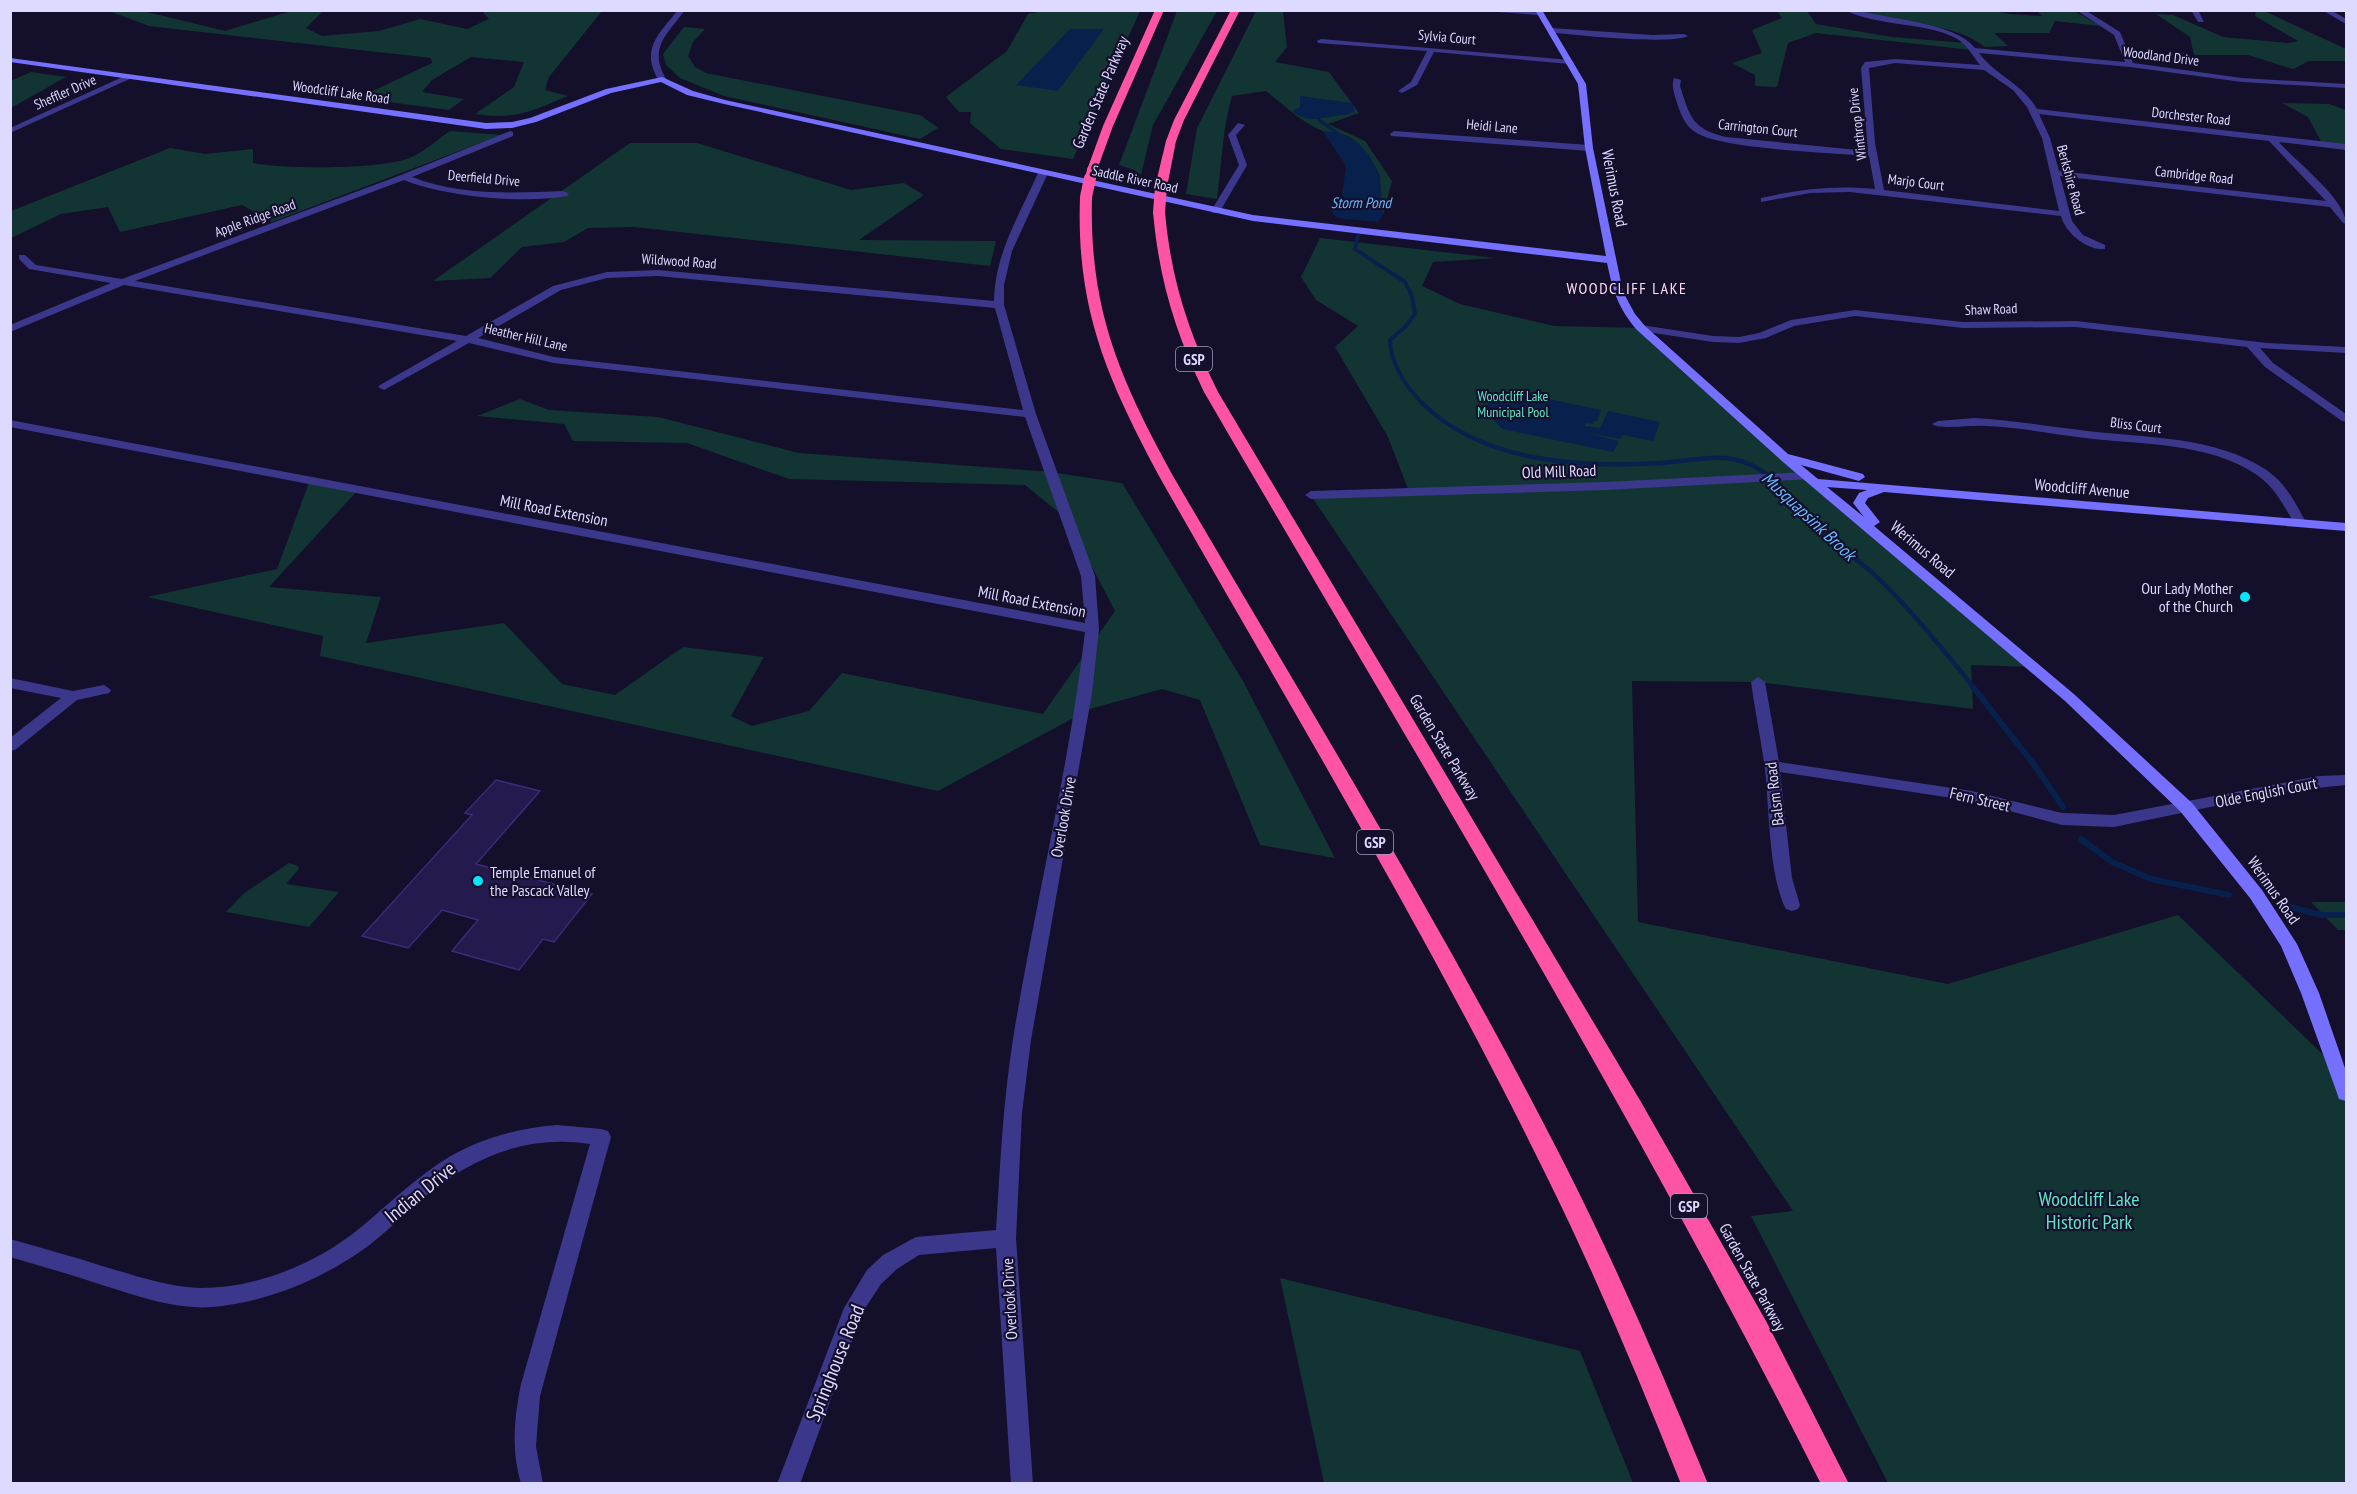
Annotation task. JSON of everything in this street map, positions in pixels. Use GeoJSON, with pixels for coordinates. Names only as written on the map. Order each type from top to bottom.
{"type":"FeatureCollection","features":[{"type":"Feature","properties":{"kind":"highway","name":"Garden State Parkway"},"geometry":{"type":"LineString","coordinates":[[1160,10],[1108,126],[1092,170],[1086,197],[1083,243],[1091,301],[1111,365],[1126,400],[1166,476],[1457,985],[1533,1126],[1640,1350],[1695,1484]]}},
{"type":"Feature","properties":{"kind":"highway","name":"Garden State Parkway"},"geometry":{"type":"LineString","coordinates":[[1236,10],[1179,120],[1171,141],[1161,187],[1159,212],[1164,266],[1170,294],[1193,358],[1210,392],[1633,1109],[1757,1330],[1836,1484]]}},
{"type":"Feature","properties":{"kind":"main road","name":"Werimus Road"},"geometry":{"type":"LineString","coordinates":[[1539,12],[1552,30],[1582,84],[1589,148],[1620,298],[1641,328],[1810,479],[2075,703],[2186,807],[2249,885],[2288,944],[2310,993],[2346,1093]]}},
{"type":"Feature","properties":{"kind":"main road","name":"Woodcliff Lake Road"},"geometry":{"type":"LineString","coordinates":[[10,60],[494,126],[533,120],[609,91],[662,79]]}},
{"type":"Feature","properties":{"kind":"main road","name":"Saddle River Road"},"geometry":{"type":"LineString","coordinates":[[662,79],[676,88],[717,100],[1216,211],[1331,228],[1611,260]]}},
{"type":"Feature","properties":{"kind":"main road"},"geometry":{"type":"LineString","coordinates":[[1780,453],[1843,474],[1888,481],[1920,491]]}},
{"type":"Feature","properties":{"kind":"main road","name":"Woodcliff Avenue"},"geometry":{"type":"LineString","coordinates":[[1810,479],[1885,488],[2346,527]]}},
{"type":"Feature","properties":{"kind":"main road"},"geometry":{"type":"LineString","coordinates":[[1885,488],[1863,496],[1859,503],[1901,554]]}},
{"type":"Feature","properties":{"kind":"street"},"geometry":{"type":"LineString","coordinates":[[662,79],[653,64],[652,52],[682,10]]}},
{"type":"Feature","properties":{"kind":"street"},"geometry":{"type":"LineString","coordinates":[[1472,10],[1539,12]]}},
{"type":"Feature","properties":{"kind":"street","name":"Berkshire Road"},"geometry":{"type":"LineString","coordinates":[[1848,10],[1879,19],[1945,32],[1965,41],[1986,68],[2016,88],[2031,106],[2046,138],[2065,214],[2072,230],[2089,242],[2102,247]]}},
{"type":"Feature","properties":{"kind":"street"},"geometry":{"type":"LineString","coordinates":[[2079,10],[2117,34],[2130,65]]}},
{"type":"Feature","properties":{"kind":"street"},"geometry":{"type":"LineString","coordinates":[[2194,10],[2201,21]]}},
{"type":"Feature","properties":{"kind":"street"},"geometry":{"type":"LineString","coordinates":[[2325,10],[2346,22]]}},
{"type":"Feature","properties":{"kind":"street"},"geometry":{"type":"LineString","coordinates":[[1552,30],[1657,38],[1683,36]]}},
{"type":"Feature","properties":{"kind":"street","name":"Sylvia Court"},"geometry":{"type":"LineString","coordinates":[[1321,41],[1570,62]]}},
{"type":"Feature","properties":{"kind":"street"},"geometry":{"type":"LineString","coordinates":[[1402,91],[1414,83],[1432,49]]}},
{"type":"Feature","properties":{"kind":"street","name":"Woodland Drive"},"geometry":{"type":"LineString","coordinates":[[1972,50],[2130,65],[2242,80],[2346,86]]}},
{"type":"Feature","properties":{"kind":"street","name":"Winthrop Drive"},"geometry":{"type":"LineString","coordinates":[[1880,192],[1868,105],[1865,68],[1868,64],[1895,61],[1986,68]]}},
{"type":"Feature","properties":{"kind":"street","name":"Sheffler Drive"},"geometry":{"type":"LineString","coordinates":[[10,131],[130,77]]}},
{"type":"Feature","properties":{"kind":"street","name":"Carrington Court"},"geometry":{"type":"LineString","coordinates":[[1677,80],[1676,86],[1689,124],[1703,135],[1726,140],[1874,154]]}},
{"type":"Feature","properties":{"kind":"street","name":"Dorchester Road"},"geometry":{"type":"LineString","coordinates":[[2033,111],[2346,147]]}},
{"type":"Feature","properties":{"kind":"street"},"geometry":{"type":"LineString","coordinates":[[1216,211],[1244,165],[1232,135],[1241,125]]}},
{"type":"Feature","properties":{"kind":"street","name":"Heidi Lane"},"geometry":{"type":"LineString","coordinates":[[1394,134],[1589,148]]}},
{"type":"Feature","properties":{"kind":"street","name":"Apple Ridge Road"},"geometry":{"type":"LineString","coordinates":[[10,329],[122,281],[404,177],[510,135]]}},
{"type":"Feature","properties":{"kind":"street"},"geometry":{"type":"LineString","coordinates":[[2272,139],[2288,158],[2323,189],[2331,204],[2346,221]]}},
{"type":"Feature","properties":{"kind":"street","name":"Overlook Drive"},"geometry":{"type":"LineString","coordinates":[[1022,1484],[1006,1238],[1012,1122],[1021,1051],[1085,693],[1092,629],[1088,576],[1030,414],[999,305],[1004,255],[1016,224],[1033,197],[1043,173]]}},
{"type":"Feature","properties":{"kind":"street","name":"Cambridge Road"},"geometry":{"type":"LineString","coordinates":[[2054,173],[2331,204]]}},
{"type":"Feature","properties":{"kind":"street","name":"Deerfield Drive"},"geometry":{"type":"LineString","coordinates":[[404,177],[418,184],[474,192],[513,196],[564,194]]}},
{"type":"Feature","properties":{"kind":"street","name":"Marjo Court"},"geometry":{"type":"LineString","coordinates":[[1764,200],[1828,189],[1880,192],[2065,214]]}},
{"type":"Feature","properties":{"kind":"street","name":"Heather Hill Lane"},"geometry":{"type":"LineString","coordinates":[[22,257],[33,267],[465,339],[581,364],[1030,414]]}},
{"type":"Feature","properties":{"kind":"street","name":"Wildwood Road"},"geometry":{"type":"LineString","coordinates":[[384,387],[557,288],[591,278],[623,273],[658,273],[999,305]]}},
{"type":"Feature","properties":{"kind":"street","name":"Shaw Road"},"geometry":{"type":"LineString","coordinates":[[1641,328],[1713,339],[1739,340],[1762,336],[1791,323],[1855,313],[1963,325],[2076,324],[2250,344],[2346,350]]}},
{"type":"Feature","properties":{"kind":"street"},"geometry":{"type":"LineString","coordinates":[[2250,344],[2270,365],[2346,419]]}},
{"type":"Feature","properties":{"kind":"street","name":"Bliss Court"},"geometry":{"type":"LineString","coordinates":[[1938,424],[1977,421],[2220,453],[2251,466],[2272,480],[2287,497],[2300,523]]}},
{"type":"Feature","properties":{"kind":"street","name":"Mill Road Extension"},"geometry":{"type":"LineString","coordinates":[[10,423],[1092,629]]}},
{"type":"Feature","properties":{"kind":"street","name":"Old Mill Road"},"geometry":{"type":"LineString","coordinates":[[1311,495],[1778,477],[1810,479]]}},
{"type":"Feature","properties":{"kind":"street","name":"Balsm Road"},"geometry":{"type":"LineString","coordinates":[[1758,682],[1772,766],[1784,878],[1792,905]]}},
{"type":"Feature","properties":{"kind":"street"},"geometry":{"type":"LineString","coordinates":[[10,683],[73,696],[104,690]]}},
{"type":"Feature","properties":{"kind":"street"},"geometry":{"type":"LineString","coordinates":[[10,746],[73,696]]}},
{"type":"Feature","properties":{"kind":"street","name":"Fern Street"},"geometry":{"type":"LineString","coordinates":[[1772,766],[1972,796],[2062,819],[2114,821],[2186,807]]}},
{"type":"Feature","properties":{"kind":"street","name":"Olde English Court"},"geometry":{"type":"LineString","coordinates":[[2186,807],[2287,786],[2346,780]]}},
{"type":"Feature","properties":{"kind":"street","name":"Indian Drive"},"geometry":{"type":"LineString","coordinates":[[10,1248],[174,1296],[210,1297],[240,1294],[296,1277],[331,1258],[357,1242],[399,1209],[433,1178],[467,1155],[506,1139],[536,1134],[580,1133],[601,1137],[532,1384],[525,1431],[525,1453],[532,1484]]}},
{"type":"Feature","properties":{"kind":"street","name":"Springhouse Road"},"geometry":{"type":"LineString","coordinates":[[788,1484],[854,1308],[874,1277],[890,1262],[916,1246],[1006,1238]]}},
{"type":"Feature","properties":{"kind":"green space"},"geometry":{"type":"Polygon","coordinates":[[[1048,10],[1140,11],[1073,159],[1001,149],[970,123],[971,112],[959,112],[946,97],[1007,51],[1028,14],[1048,10]]]}},
{"type":"Feature","properties":{"kind":"green space"},"geometry":{"type":"Polygon","coordinates":[[[1991,10],[2009,14],[2042,16],[2037,11],[2074,11],[2101,26],[2055,21],[2049,33],[1994,33],[2008,46],[1985,47],[1957,32],[1893,20],[1862,11],[1991,10]]]}},
{"type":"Feature","properties":{"kind":"green space"},"geometry":{"type":"Polygon","coordinates":[[[109,11],[143,11],[225,31],[291,11],[323,11],[306,28],[322,36],[379,31],[420,19],[467,29],[489,19],[482,11],[602,11],[549,77],[545,90],[568,96],[523,113],[490,116],[475,114],[514,87],[524,62],[471,57],[432,80],[422,92],[464,99],[449,110],[358,98],[432,63],[431,58],[149,26],[109,11]]]}},
{"type":"Feature","properties":{"kind":"green space"},"geometry":{"type":"Polygon","coordinates":[[[1177,11],[1217,11],[1153,125],[1141,175],[1119,165],[1177,11]]]}},
{"type":"Feature","properties":{"kind":"green space"},"geometry":{"type":"Polygon","coordinates":[[[1256,11],[1283,11],[1287,47],[1275,62],[1329,72],[1359,113],[1328,124],[1365,141],[1392,181],[1383,215],[1377,179],[1368,156],[1361,147],[1352,139],[1341,134],[1323,131],[1308,123],[1266,91],[1232,96],[1224,134],[1217,199],[1186,194],[1197,128],[1256,11]]]}},
{"type":"Feature","properties":{"kind":"green space"},"geometry":{"type":"Polygon","coordinates":[[[1777,11],[1807,11],[1816,24],[1892,37],[1967,43],[1972,50],[1816,33],[1788,43],[1777,87],[1755,86],[1755,75],[1732,63],[1762,53],[1752,30],[1782,18],[1777,11]]]}},
{"type":"Feature","properties":{"kind":"green space"},"geometry":{"type":"Polygon","coordinates":[[[2256,11],[2264,11],[2346,49],[2346,61],[2309,61],[2293,69],[2248,55],[2194,55],[2190,37],[2156,14],[2173,15],[2223,37],[2288,43],[2298,41],[2255,16],[2256,11]]]}},
{"type":"Feature","properties":{"kind":"green space"},"geometry":{"type":"Polygon","coordinates":[[[684,27],[705,29],[693,42],[688,56],[695,67],[706,73],[920,115],[938,128],[920,139],[724,96],[680,78],[666,65],[663,54],[684,27]]]}},
{"type":"Feature","properties":{"kind":"green space"},"geometry":{"type":"Polygon","coordinates":[[[31,72],[66,77],[11,108],[11,81],[31,72]]]}},
{"type":"Feature","properties":{"kind":"green space"},"geometry":{"type":"Polygon","coordinates":[[[2282,103],[2329,104],[2346,110],[2346,147],[2323,145],[2308,117],[2282,103]]]}},
{"type":"Feature","properties":{"kind":"green space"},"geometry":{"type":"Polygon","coordinates":[[[450,131],[501,135],[272,222],[242,205],[120,232],[108,207],[61,214],[11,238],[11,211],[170,148],[205,154],[253,149],[253,163],[268,165],[358,166],[412,157],[450,131]]]}},
{"type":"Feature","properties":{"kind":"green space"},"geometry":{"type":"Polygon","coordinates":[[[630,143],[697,143],[851,190],[904,183],[924,195],[859,240],[996,241],[990,266],[634,227],[588,228],[564,242],[522,247],[490,278],[433,281],[630,143]]]}},
{"type":"Feature","properties":{"kind":"green space","name":"Woodcliff Lake Historic Park"},"geometry":{"type":"Polygon","coordinates":[[[1320,238],[1495,258],[1433,262],[1422,286],[1460,304],[1554,326],[1641,328],[2034,667],[1971,665],[1973,709],[1758,682],[1632,681],[1638,922],[1948,984],[2178,915],[2336,1067],[2346,1093],[2346,1483],[1888,1483],[1751,1216],[1793,1211],[1312,497],[1408,489],[1388,437],[1335,347],[1358,326],[1316,300],[1301,277],[1320,238]]]}},
{"type":"Feature","properties":{"kind":"green space"},"geometry":{"type":"Polygon","coordinates":[[[520,399],[549,410],[658,417],[799,453],[1051,472],[1122,483],[1243,681],[1335,858],[1260,845],[1200,700],[1162,689],[1090,709],[938,791],[320,656],[323,636],[147,597],[277,569],[310,480],[358,490],[269,587],[381,597],[366,643],[504,623],[562,684],[615,695],[683,647],[764,657],[731,716],[752,726],[809,711],[842,673],[1043,714],[1115,611],[1067,519],[1025,485],[789,479],[687,443],[573,441],[564,424],[477,416],[520,399]]]}},
{"type":"Feature","properties":{"kind":"green space"},"geometry":{"type":"Polygon","coordinates":[[[289,863],[298,866],[299,869],[286,884],[339,892],[309,927],[226,912],[243,894],[289,863]]]}},
{"type":"Feature","properties":{"kind":"green space"},"geometry":{"type":"Polygon","coordinates":[[[2311,902],[2346,902],[2346,930],[2338,930],[2311,902]]]}},
{"type":"Feature","properties":{"kind":"green space"},"geometry":{"type":"Polygon","coordinates":[[[1280,1278],[1580,1351],[1633,1483],[1324,1483],[1280,1278]]]}},
{"type":"Feature","properties":{"kind":"water"},"geometry":{"type":"Polygon","coordinates":[[[1070,29],[1104,29],[1058,91],[1016,85],[1070,29]]]}},
{"type":"Feature","properties":{"kind":"water"},"geometry":{"type":"Polygon","coordinates":[[[1300,96],[1352,103],[1355,111],[1343,115],[1308,119],[1292,111],[1300,107],[1300,96]]]}},
{"type":"Feature","properties":{"kind":"water","name":"Storm Pond"},"geometry":{"type":"Polygon","coordinates":[[[1323,131],[1342,134],[1358,143],[1369,155],[1380,175],[1383,215],[1378,222],[1337,218],[1328,207],[1342,195],[1346,166],[1323,131]]]}},
{"type":"Feature","properties":{"kind":"water"},"geometry":{"type":"Polygon","coordinates":[[[1520,393],[1601,410],[1597,421],[1593,424],[1585,423],[1585,426],[1600,428],[1608,411],[1660,422],[1653,441],[1623,435],[1620,439],[1588,433],[1619,441],[1613,452],[1502,429],[1486,412],[1486,405],[1495,399],[1520,393]]]}},
{"type":"Feature","properties":{"kind":"building","name":"Temple Emanuel of the Pascack Valley"},"geometry":{"type":"Polygon","coordinates":[[[496,780],[540,791],[476,864],[592,894],[554,942],[543,939],[519,970],[452,951],[478,920],[442,910],[408,948],[362,936],[472,815],[465,813],[496,780]]]}},
{"type":"Feature","properties":{"kind":"waterway","name":"Musquapsink Brook"},"geometry":{"type":"LineString","coordinates":[[1318,115],[1319,120],[1341,136]]}},
{"type":"Feature","properties":{"kind":"waterway","name":"Musquapsink Brook"},"geometry":{"type":"LineString","coordinates":[[1358,236],[1355,249],[1405,282],[1412,296],[1415,314],[1405,327],[1390,340],[1391,350],[1401,376],[1423,404]]}},
{"type":"Feature","properties":{"kind":"waterway","name":"Musquapsink Brook"},"geometry":{"type":"LineString","coordinates":[[1423,404],[1447,424],[1475,439],[1504,450],[1535,457],[1599,464],[1662,463],[1727,458],[1758,468],[1777,483],[1824,534],[1872,572],[1892,592],[1975,689]]}},
{"type":"Feature","properties":{"kind":"waterway","name":"Musquapsink Brook"},"geometry":{"type":"LineString","coordinates":[[1973,687],[2035,766],[2063,807]]}},
{"type":"Feature","properties":{"kind":"waterway","name":"Musquapsink Brook"},"geometry":{"type":"LineString","coordinates":[[2081,839],[2112,862],[2151,879],[2229,895]]}},
{"type":"Feature","properties":{"kind":"waterway","name":"Musquapsink Brook"},"geometry":{"type":"LineString","coordinates":[[2290,907],[2322,915],[2346,915]]}},
{"type":"Feature","properties":{"kind":"place","name":"Our Lady Mother of the Church"},"geometry":{"type":"Point","coordinates":[2245,597]}},
{"type":"Feature","properties":{"kind":"place","name":"Temple Emanuel of the Pascack Valley"},"geometry":{"type":"Point","coordinates":[478,881]}},
{"type":"Feature","properties":{"kind":"district","name":"WOODCLIFF LAKE"},"geometry":{"type":"Point","coordinates":[1627,288]}},
{"type":"Feature","properties":{"kind":"park label","name":"Woodcliff Lake Municipal Pool"},"geometry":{"type":"Point","coordinates":[1513,404]}}]}
